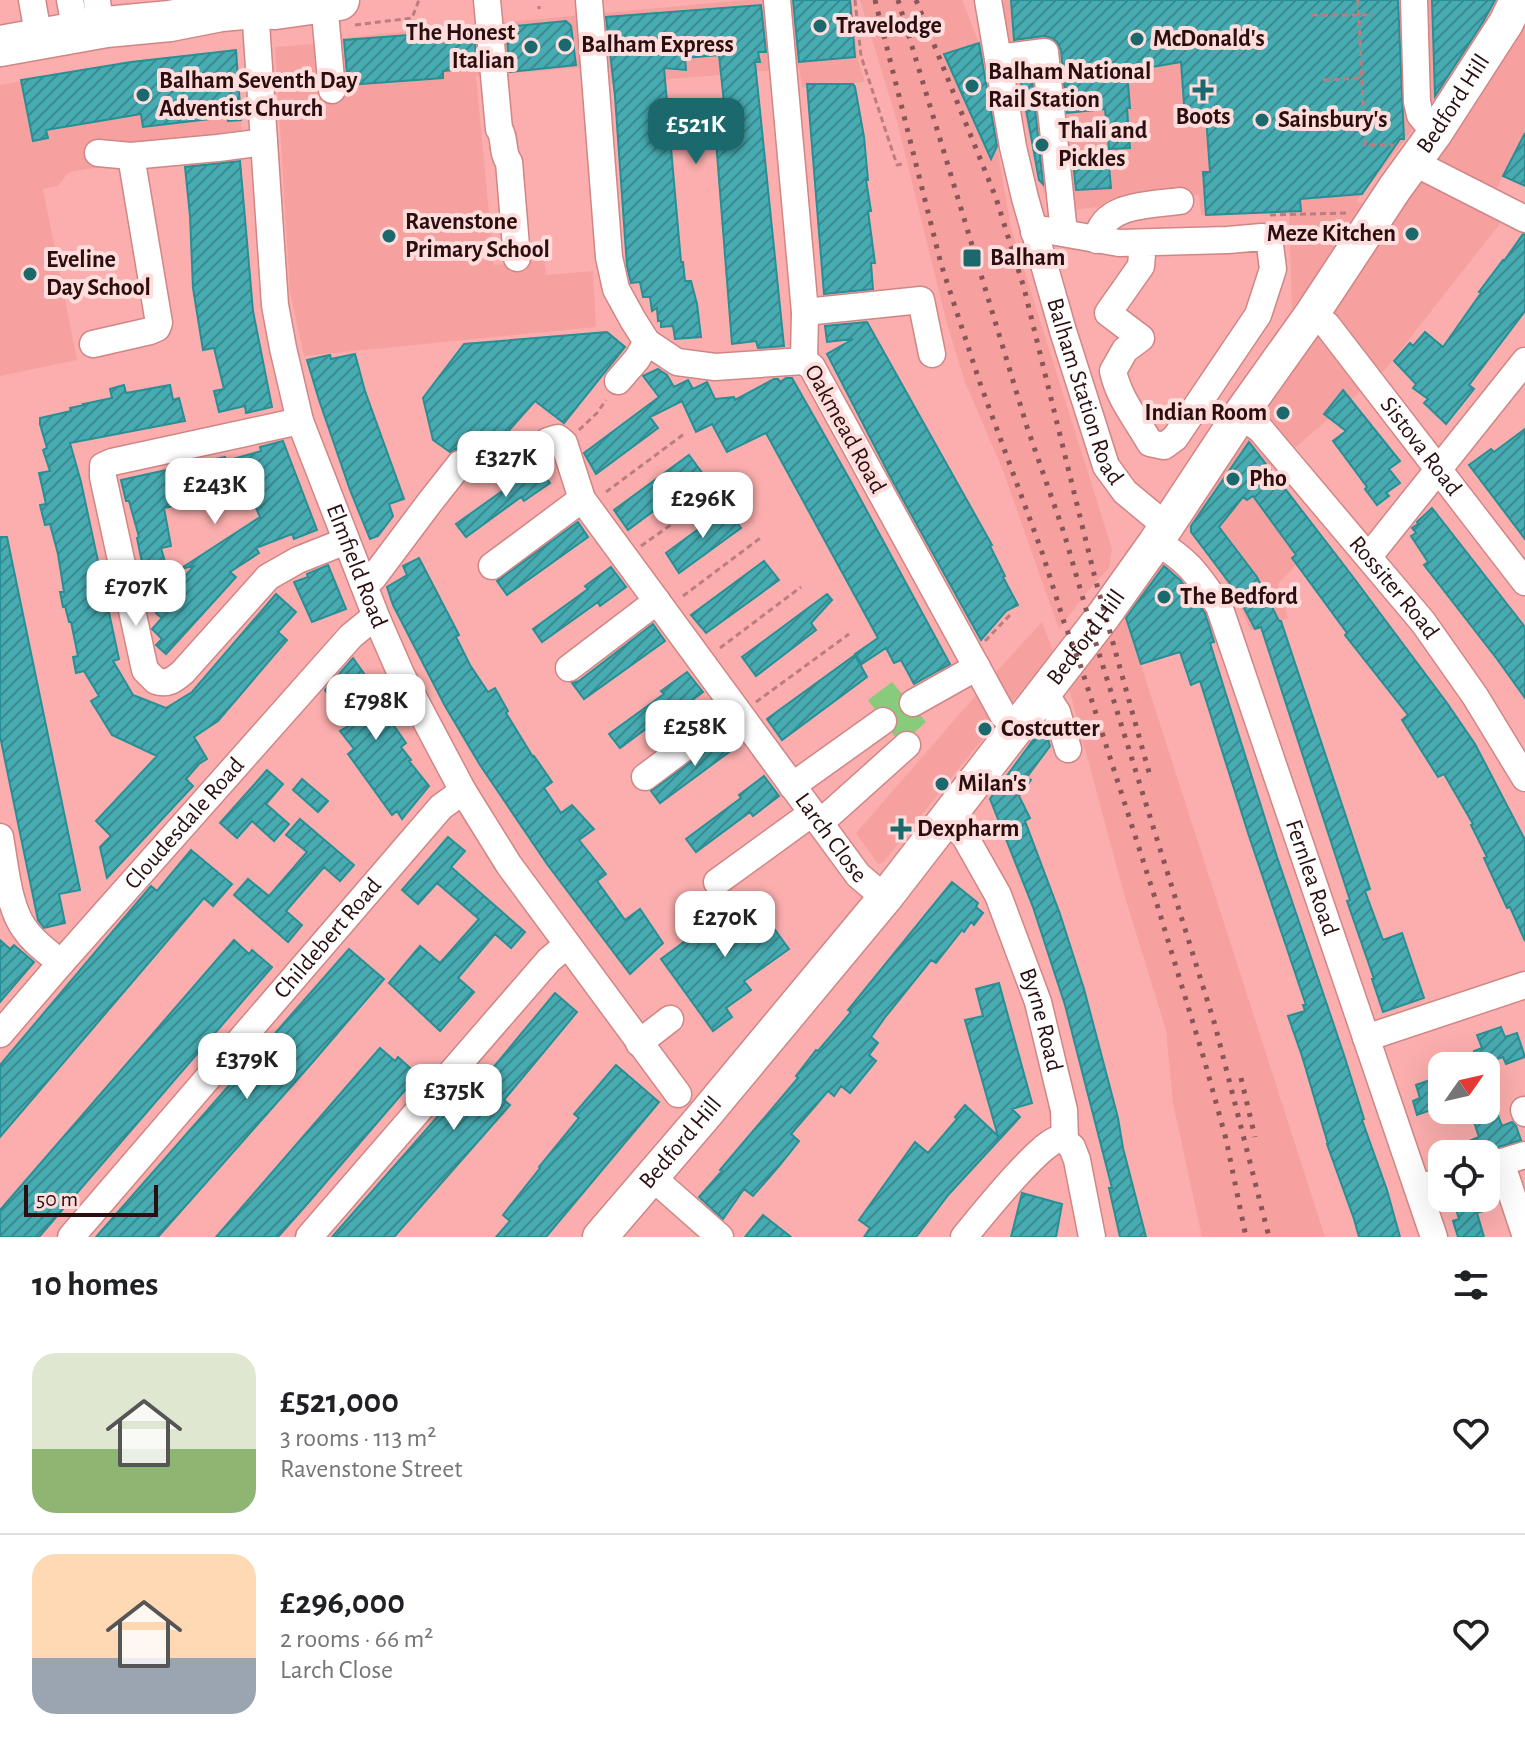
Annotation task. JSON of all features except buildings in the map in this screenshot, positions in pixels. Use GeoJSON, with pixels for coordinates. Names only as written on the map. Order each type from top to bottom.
{"type":"FeatureCollection","features":[{"type":"Feature","properties":{"kind":"highway"},"geometry":{"type":"LineString","coordinates":[[0,46],[76,20],[193,8],[275,9],[326,1]]}},
{"type":"Feature","properties":{"kind":"main road","name":"Bedford Hill"},"geometry":{"type":"LineString","coordinates":[[600,1237],[885,898],[1104,615],[1312,314],[1404,154],[1435,133],[1516,18]]}},
{"type":"Feature","properties":{"kind":"street"},"geometry":{"type":"LineString","coordinates":[[32,0],[76,20]]}},
{"type":"Feature","properties":{"kind":"street"},"geometry":{"type":"LineString","coordinates":[[487,0],[499,129],[509,162],[517,258]]}},
{"type":"Feature","properties":{"kind":"street"},"geometry":{"type":"LineString","coordinates":[[589,0],[609,257],[616,289],[647,342],[677,362],[715,367],[804,361]]}},
{"type":"Feature","properties":{"kind":"street","name":"Oakmead Road"},"geometry":{"type":"LineString","coordinates":[[777,0],[805,312],[804,361],[812,367],[1003,715],[1017,726]]}},
{"type":"Feature","properties":{"kind":"street","name":"Balham Station Road"},"geometry":{"type":"LineString","coordinates":[[988,0],[1013,147],[1034,232],[1106,466],[1161,534]]}},
{"type":"Feature","properties":{"kind":"street"},"geometry":{"type":"LineString","coordinates":[[1414,0],[1417,102],[1420,115],[1435,133]]}},
{"type":"Feature","properties":{"kind":"street"},"geometry":{"type":"LineString","coordinates":[[326,1],[332,90]]}},
{"type":"Feature","properties":{"kind":"street","name":"Elmfield Road"},"geometry":{"type":"LineString","coordinates":[[255,8],[275,305],[300,421],[346,541],[401,674],[463,791],[509,865],[678,1094]]}},
{"type":"Feature","properties":{"kind":"street"},"geometry":{"type":"LineString","coordinates":[[998,58],[1045,52],[1064,233]]}},
{"type":"Feature","properties":{"kind":"street"},"geometry":{"type":"LineString","coordinates":[[98,153],[131,156],[264,142]]}},
{"type":"Feature","properties":{"kind":"street"},"geometry":{"type":"LineString","coordinates":[[1404,154],[1525,219]]}},
{"type":"Feature","properties":{"kind":"street"},"geometry":{"type":"LineString","coordinates":[[93,344],[150,331],[157,328],[159,323],[131,156]]}},
{"type":"Feature","properties":{"kind":"street"},"geometry":{"type":"LineString","coordinates":[[1097,240],[1098,230],[1112,215],[1127,208],[1180,201]]}},
{"type":"Feature","properties":{"kind":"street"},"geometry":{"type":"LineString","coordinates":[[1034,232],[1045,230],[1119,243],[1262,237],[1270,245],[1273,269],[1258,315],[1175,438],[1164,446],[1150,443],[1125,404],[1113,371],[1125,350],[1141,338],[1108,313],[1141,266],[1143,243]]}},
{"type":"Feature","properties":{"kind":"street"},"geometry":{"type":"LineString","coordinates":[[805,312],[921,300],[932,354]]}},
{"type":"Feature","properties":{"kind":"street","name":"Sistova Road"},"geometry":{"type":"LineString","coordinates":[[1312,314],[1327,325],[1525,582]]}},
{"type":"Feature","properties":{"kind":"street"},"geometry":{"type":"LineString","coordinates":[[618,381],[647,342]]}},
{"type":"Feature","properties":{"kind":"street"},"geometry":{"type":"LineString","coordinates":[[1368,555],[1525,361]]}},
{"type":"Feature","properties":{"kind":"street","name":"Rossiter Road"},"geometry":{"type":"LineString","coordinates":[[1240,415],[1261,430],[1423,622],[1467,684],[1525,778]]}},
{"type":"Feature","properties":{"kind":"street"},"geometry":{"type":"LineString","coordinates":[[300,421],[103,466],[145,670],[156,681],[175,679],[268,577],[298,560],[346,541]]}},
{"type":"Feature","properties":{"kind":"street"},"geometry":{"type":"LineString","coordinates":[[533,452],[558,438],[564,443]]}},
{"type":"Feature","properties":{"kind":"street","name":"Larch Close"},"geometry":{"type":"LineString","coordinates":[[564,443],[585,503],[858,875],[885,898]]}},
{"type":"Feature","properties":{"kind":"street"},"geometry":{"type":"LineString","coordinates":[[363,583],[373,578],[460,464]]}},
{"type":"Feature","properties":{"kind":"street"},"geometry":{"type":"LineString","coordinates":[[492,566],[585,503]]}},
{"type":"Feature","properties":{"kind":"street","name":"Fernlea Road"},"geometry":{"type":"LineString","coordinates":[[1161,534],[1198,576],[1219,606],[1366,1038],[1428,1179]]}},
{"type":"Feature","properties":{"kind":"street"},"geometry":{"type":"LineString","coordinates":[[569,668],[661,607]]}},
{"type":"Feature","properties":{"kind":"street","name":"Cloudesdale Road"},"geometry":{"type":"LineString","coordinates":[[0,1034],[351,636],[377,619]]}},
{"type":"Feature","properties":{"kind":"street"},"geometry":{"type":"LineString","coordinates":[[913,703],[977,667]]}},
{"type":"Feature","properties":{"kind":"street"},"geometry":{"type":"LineString","coordinates":[[1044,692],[1057,712],[1068,749]]}},
{"type":"Feature","properties":{"kind":"street"},"geometry":{"type":"LineString","coordinates":[[645,777],[738,712]]}},
{"type":"Feature","properties":{"kind":"street"},"geometry":{"type":"LineString","coordinates":[[792,786],[883,721]]}},
{"type":"Feature","properties":{"kind":"street"},"geometry":{"type":"LineString","coordinates":[[717,882],[816,818],[907,745]]}},
{"type":"Feature","properties":{"kind":"street","name":"Childebert Road"},"geometry":{"type":"LineString","coordinates":[[71,1237],[441,807],[463,791]]}},
{"type":"Feature","properties":{"kind":"street","name":"Byrne Road"},"geometry":{"type":"LineString","coordinates":[[946,821],[964,835],[998,895],[1038,1002],[1064,1110],[1065,1141],[1072,1147],[1077,1160],[1092,1237]]}},
{"type":"Feature","properties":{"kind":"street"},"geometry":{"type":"LineString","coordinates":[[0,837],[14,905],[22,927],[61,963]]}},
{"type":"Feature","properties":{"kind":"street"},"geometry":{"type":"LineString","coordinates":[[309,1237],[549,960],[567,945]]}},
{"type":"Feature","properties":{"kind":"street"},"geometry":{"type":"LineString","coordinates":[[1366,1038],[1525,985]]}},
{"type":"Feature","properties":{"kind":"street"},"geometry":{"type":"LineString","coordinates":[[639,1043],[670,1019]]}},
{"type":"Feature","properties":{"kind":"street"},"geometry":{"type":"LineString","coordinates":[[964,1237],[1008,1183],[1048,1144],[1058,1139],[1065,1141]]}},
{"type":"Feature","properties":{"kind":"street"},"geometry":{"type":"LineString","coordinates":[[1504,1162],[1525,1234]]}},
{"type":"Feature","properties":{"kind":"street"},"geometry":{"type":"LineString","coordinates":[[652,1177],[720,1237]]}},
{"type":"Feature","properties":{"kind":"street","name":"Fernlea Road"},"geometry":{"type":"LineString","coordinates":[[1432,1212],[1434,1237]]}},
{"type":"Feature","properties":{"kind":"path"},"geometry":{"type":"LineString","coordinates":[[326,1],[347,26],[412,18],[419,0]]}},
{"type":"Feature","properties":{"kind":"path"},"geometry":{"type":"LineString","coordinates":[[855,0],[861,56],[897,165],[902,164]]}},
{"type":"Feature","properties":{"kind":"path"},"geometry":{"type":"LineString","coordinates":[[1358,0],[1365,145],[1404,154]]}},
{"type":"Feature","properties":{"kind":"path"},"geometry":{"type":"LineString","coordinates":[[1312,15],[1374,15]]}},
{"type":"Feature","properties":{"kind":"path"},"geometry":{"type":"LineString","coordinates":[[1323,80],[1361,78]]}},
{"type":"Feature","properties":{"kind":"path"},"geometry":{"type":"LineString","coordinates":[[564,443],[597,413],[618,381]]}},
{"type":"Feature","properties":{"kind":"path"},"geometry":{"type":"LineString","coordinates":[[585,503],[684,434]]}},
{"type":"Feature","properties":{"kind":"path"},"geometry":{"type":"LineString","coordinates":[[625,558],[724,487]]}},
{"type":"Feature","properties":{"kind":"path"},"geometry":{"type":"LineString","coordinates":[[661,607],[684,595],[763,536]]}},
{"type":"Feature","properties":{"kind":"path"},"geometry":{"type":"LineString","coordinates":[[702,663],[801,587]]}},
{"type":"Feature","properties":{"kind":"path"},"geometry":{"type":"LineString","coordinates":[[977,667],[981,645],[1010,615]]}},
{"type":"Feature","properties":{"kind":"path"},"geometry":{"type":"LineString","coordinates":[[738,712],[849,634]]}},
{"type":"Feature","properties":{"kind":"shaded area"},"geometry":{"type":"Polygon","coordinates":[[[744,0],[851,0],[858,60],[865,82],[802,87],[799,68],[611,84],[609,63],[476,76],[494,265],[544,260],[546,275],[593,271],[596,327],[304,356],[290,292],[275,47],[370,35],[744,0]]]}},
{"type":"Feature","properties":{"kind":"shaded area"},"geometry":{"type":"Polygon","coordinates":[[[860,0],[962,0],[979,43],[1011,228],[1112,549],[1109,568],[1059,629],[1002,468],[965,382],[947,324],[897,121],[860,0]]]}},
{"type":"Feature","properties":{"kind":"shaded area"},"geometry":{"type":"Polygon","coordinates":[[[1003,0],[1499,0],[1465,58],[1356,202],[1371,204],[1292,309],[1289,212],[1201,215],[1199,195],[1073,210],[1045,194],[1010,54],[1003,0]]]}},
{"type":"Feature","properties":{"kind":"shaded area"},"geometry":{"type":"Polygon","coordinates":[[[1525,8],[1525,133],[1493,195],[1513,207],[1384,371],[1269,470],[1322,537],[1278,584],[1288,618],[1251,631],[1218,568],[1190,532],[1187,520],[1525,8]]]}},
{"type":"Feature","properties":{"kind":"shaded area"},"geometry":{"type":"Polygon","coordinates":[[[236,50],[243,149],[73,171],[58,186],[43,189],[77,360],[0,376],[0,85],[131,62],[236,50]]]}},
{"type":"Feature","properties":{"kind":"shaded area"},"geometry":{"type":"Polygon","coordinates":[[[1156,561],[1175,571],[1197,594],[1218,641],[1141,665],[1325,1237],[1202,1237],[1173,1103],[1166,1030],[1124,894],[1069,689],[1156,561]]]}},
{"type":"Feature","properties":{"kind":"shaded area"},"geometry":{"type":"Polygon","coordinates":[[[1042,622],[1053,651],[883,863],[878,864],[856,833],[1042,622]]]}},
{"type":"Feature","properties":{"kind":"green space"},"geometry":{"type":"Polygon","coordinates":[[[892,682],[926,722],[901,745],[868,700],[892,682]]]}},
{"type":"Feature","properties":{"kind":"railway"},"geometry":{"type":"LineString","coordinates":[[875,0],[941,264],[1081,667],[1156,901],[1226,1139],[1246,1237]]}},
{"type":"Feature","properties":{"kind":"railway"},"geometry":{"type":"LineString","coordinates":[[898,0],[1027,427],[1064,533],[1215,1025],[1269,1237]]}},
{"type":"Feature","properties":{"kind":"railway"},"geometry":{"type":"LineString","coordinates":[[916,0],[996,198],[1024,288],[1095,578],[1150,776]]}},
{"type":"Feature","properties":{"kind":"railway"},"geometry":{"type":"LineString","coordinates":[[1241,1078],[1255,1137]]}},
{"type":"Feature","properties":{"kind":"place","name":"Travelodge"},"geometry":{"type":"Point","coordinates":[820,26]}},
{"type":"Feature","properties":{"kind":"place","name":"McDonald's"},"geometry":{"type":"Point","coordinates":[1137,39]}},
{"type":"Feature","properties":{"kind":"place","name":"Balham Express"},"geometry":{"type":"Point","coordinates":[565,45]}},
{"type":"Feature","properties":{"kind":"place","name":"The Honest Italian"},"geometry":{"type":"Point","coordinates":[531,47]}},
{"type":"Feature","properties":{"kind":"place","name":"Balham National Rail Station"},"geometry":{"type":"Point","coordinates":[972,86]}},
{"type":"Feature","properties":{"kind":"place","name":"Boots"},"geometry":{"type":"Point","coordinates":[1203,90]}},
{"type":"Feature","properties":{"kind":"place","name":"Balham Seventh Day Adventist Church"},"geometry":{"type":"Point","coordinates":[143,95]}},
{"type":"Feature","properties":{"kind":"place","name":"Sainsbury's"},"geometry":{"type":"Point","coordinates":[1262,120]}},
{"type":"Feature","properties":{"kind":"place","name":"Thali and Pickles"},"geometry":{"type":"Point","coordinates":[1042,145]}},
{"type":"Feature","properties":{"kind":"place","name":"Meze Kitchen"},"geometry":{"type":"Point","coordinates":[1412,234]}},
{"type":"Feature","properties":{"kind":"place","name":"Ravenstone Primary School"},"geometry":{"type":"Point","coordinates":[389,236]}},
{"type":"Feature","properties":{"kind":"place","name":"Balham"},"geometry":{"type":"Point","coordinates":[972,258]}},
{"type":"Feature","properties":{"kind":"place","name":"Eveline Day School"},"geometry":{"type":"Point","coordinates":[30,274]}},
{"type":"Feature","properties":{"kind":"place","name":"Indian Room"},"geometry":{"type":"Point","coordinates":[1283,413]}},
{"type":"Feature","properties":{"kind":"place","name":"Pho"},"geometry":{"type":"Point","coordinates":[1233,479]}},
{"type":"Feature","properties":{"kind":"place","name":"The Bedford"},"geometry":{"type":"Point","coordinates":[1164,597]}},
{"type":"Feature","properties":{"kind":"place","name":"Costcutter"},"geometry":{"type":"Point","coordinates":[985,729]}},
{"type":"Feature","properties":{"kind":"place","name":"Milan's"},"geometry":{"type":"Point","coordinates":[942,784]}},
{"type":"Feature","properties":{"kind":"place","name":"Dexpharm"},"geometry":{"type":"Point","coordinates":[901,829]}}]}
